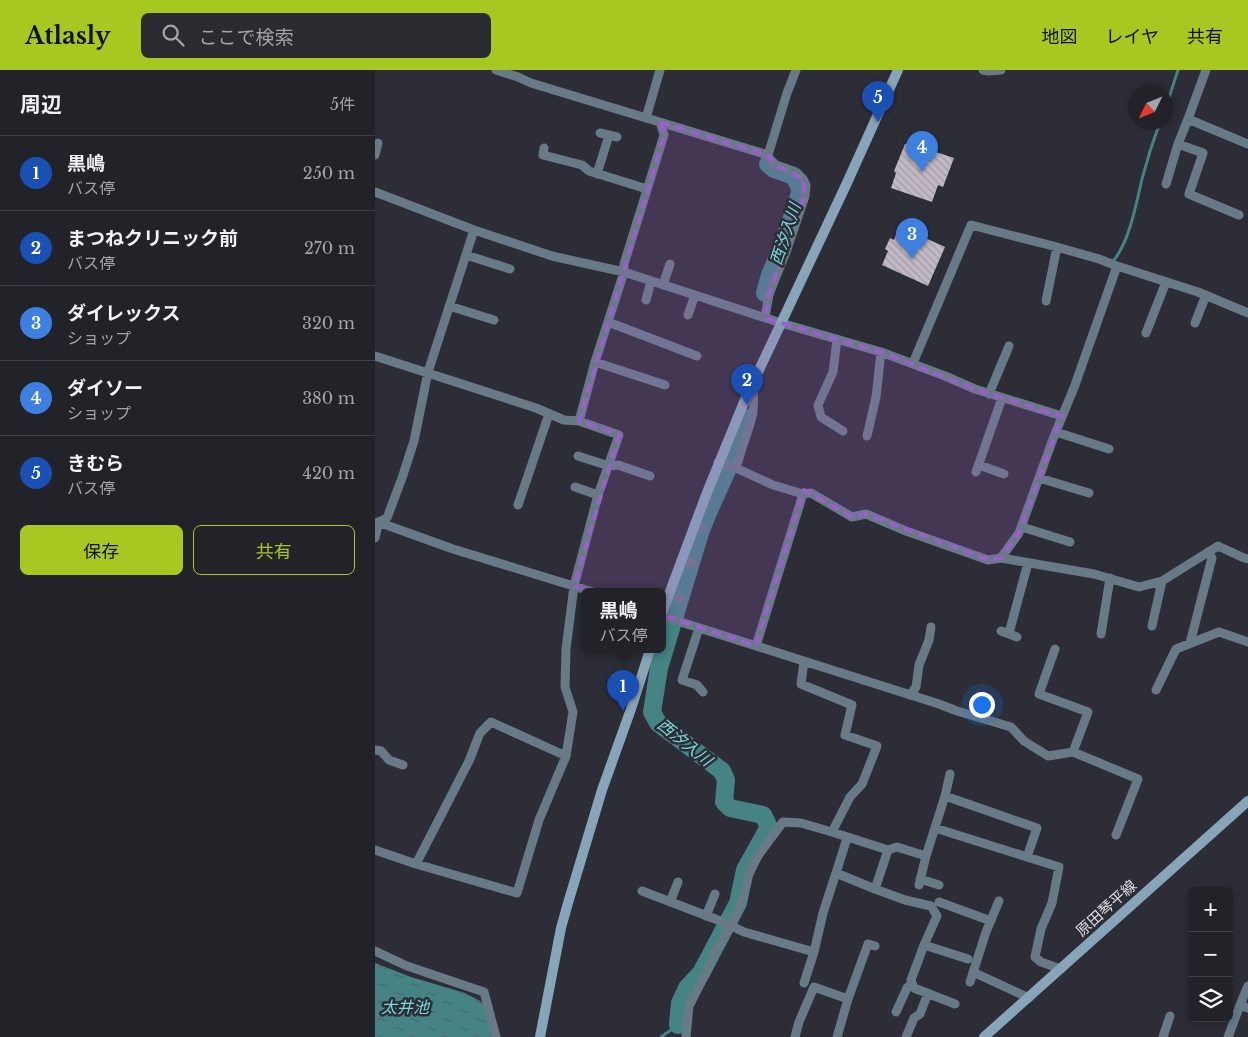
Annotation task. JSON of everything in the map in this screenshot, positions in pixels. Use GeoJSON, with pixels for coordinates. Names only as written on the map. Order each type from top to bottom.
{"type":"FeatureCollection","features":[{"type":"Feature","properties":{"kind":"street"},"geometry":{"type":"LineString","coordinates":[[496,70],[520,73],[531,83],[768,155],[775,165],[797,174],[803,179],[807,185],[805,196],[769,294],[765,318]]}},
{"type":"Feature","properties":{"kind":"street"},"geometry":{"type":"LineString","coordinates":[[646,118],[660,70]]}},
{"type":"Feature","properties":{"kind":"street"},"geometry":{"type":"LineString","coordinates":[[768,155],[796,70]]}},
{"type":"Feature","properties":{"kind":"street"},"geometry":{"type":"LineString","coordinates":[[728,465],[754,381],[898,70]]}},
{"type":"Feature","properties":{"kind":"street"},"geometry":{"type":"LineString","coordinates":[[983,70],[1001,70]]}},
{"type":"Feature","properties":{"kind":"street"},"geometry":{"type":"LineString","coordinates":[[1166,184],[1206,70]]}},
{"type":"Feature","properties":{"kind":"street"},"geometry":{"type":"LineString","coordinates":[[1188,119],[1248,144]]}},
{"type":"Feature","properties":{"kind":"street"},"geometry":{"type":"LineString","coordinates":[[579,421],[595,362],[624,272],[624,264],[664,135],[660,122]]}},
{"type":"Feature","properties":{"kind":"street"},"geometry":{"type":"LineString","coordinates":[[597,174],[609,135]]}},
{"type":"Feature","properties":{"kind":"street"},"geometry":{"type":"LineString","coordinates":[[375,155],[378,143]]}},
{"type":"Feature","properties":{"kind":"street"},"geometry":{"type":"LineString","coordinates":[[1179,144],[1203,153],[1189,194],[1239,215]]}},
{"type":"Feature","properties":{"kind":"street"},"geometry":{"type":"LineString","coordinates":[[544,148],[543,155],[582,165],[589,171],[597,174],[647,189]]}},
{"type":"Feature","properties":{"kind":"street"},"geometry":{"type":"LineString","coordinates":[[375,192],[474,230],[552,256],[624,272],[781,323],[881,352],[989,394],[1062,416]]}},
{"type":"Feature","properties":{"kind":"street"},"geometry":{"type":"LineString","coordinates":[[913,364],[971,225],[1099,259],[1206,295],[1248,313]]}},
{"type":"Feature","properties":{"kind":"street"},"geometry":{"type":"LineString","coordinates":[[377,522],[387,518],[402,478],[413,441],[428,372],[474,230]]}},
{"type":"Feature","properties":{"kind":"street"},"geometry":{"type":"LineString","coordinates":[[1046,301],[1057,247]]}},
{"type":"Feature","properties":{"kind":"street"},"geometry":{"type":"LineString","coordinates":[[466,255],[510,270]]}},
{"type":"Feature","properties":{"kind":"street"},"geometry":{"type":"LineString","coordinates":[[663,284],[670,264]]}},
{"type":"Feature","properties":{"kind":"street"},"geometry":{"type":"LineString","coordinates":[[1001,558],[1019,533],[1075,385],[1117,266]]}},
{"type":"Feature","properties":{"kind":"street"},"geometry":{"type":"LineString","coordinates":[[646,300],[651,281]]}},
{"type":"Feature","properties":{"kind":"street"},"geometry":{"type":"LineString","coordinates":[[1146,333],[1166,282]]}},
{"type":"Feature","properties":{"kind":"street"},"geometry":{"type":"LineString","coordinates":[[688,315],[695,295]]}},
{"type":"Feature","properties":{"kind":"street"},"geometry":{"type":"LineString","coordinates":[[1195,323],[1206,295]]}},
{"type":"Feature","properties":{"kind":"street"},"geometry":{"type":"LineString","coordinates":[[449,306],[494,320]]}},
{"type":"Feature","properties":{"kind":"street"},"geometry":{"type":"LineString","coordinates":[[608,322],[697,356]]}},
{"type":"Feature","properties":{"kind":"street"},"geometry":{"type":"LineString","coordinates":[[837,339],[833,372],[818,405],[821,417],[843,431]]}},
{"type":"Feature","properties":{"kind":"street"},"geometry":{"type":"LineString","coordinates":[[989,394],[1009,346]]}},
{"type":"Feature","properties":{"kind":"street"},"geometry":{"type":"LineString","coordinates":[[867,436],[876,397],[881,352]]}},
{"type":"Feature","properties":{"kind":"street"},"geometry":{"type":"LineString","coordinates":[[375,356],[536,408],[563,420],[579,421],[619,435],[598,495],[574,586],[566,649],[565,687],[573,712],[566,756],[539,820],[517,894],[375,850]]}},
{"type":"Feature","properties":{"kind":"street"},"geometry":{"type":"LineString","coordinates":[[595,362],[665,384]]}},
{"type":"Feature","properties":{"kind":"street"},"geometry":{"type":"LineString","coordinates":[[754,381],[753,413],[699,527],[676,597],[667,617],[1011,727],[1024,741],[1047,756],[1073,752],[1138,779],[1116,835]]}},
{"type":"Feature","properties":{"kind":"street"},"geometry":{"type":"LineString","coordinates":[[1002,398],[977,468],[1004,474]]}},
{"type":"Feature","properties":{"kind":"street"},"geometry":{"type":"LineString","coordinates":[[518,505],[549,414]]}},
{"type":"Feature","properties":{"kind":"street"},"geometry":{"type":"LineString","coordinates":[[1056,432],[1109,449]]}},
{"type":"Feature","properties":{"kind":"street"},"geometry":{"type":"LineString","coordinates":[[578,456],[609,466],[618,465],[649,476]]}},
{"type":"Feature","properties":{"kind":"street"},"geometry":{"type":"LineString","coordinates":[[728,465],[773,485],[803,494],[811,493],[852,517],[866,514],[906,531],[988,560],[1001,558],[1094,574],[1139,587],[1162,581],[1218,546],[1248,558]]}},
{"type":"Feature","properties":{"kind":"street"},"geometry":{"type":"LineString","coordinates":[[529,475],[539,477]]}},
{"type":"Feature","properties":{"kind":"street"},"geometry":{"type":"LineString","coordinates":[[1039,478],[1089,493]]}},
{"type":"Feature","properties":{"kind":"street"},"geometry":{"type":"LineString","coordinates":[[575,487],[598,495]]}},
{"type":"Feature","properties":{"kind":"street"},"geometry":{"type":"LineString","coordinates":[[756,646],[803,494]]}},
{"type":"Feature","properties":{"kind":"street"},"geometry":{"type":"LineString","coordinates":[[375,538],[377,522]]}},
{"type":"Feature","properties":{"kind":"street"},"geometry":{"type":"LineString","coordinates":[[377,522],[453,549],[581,588]]}},
{"type":"Feature","properties":{"kind":"street"},"geometry":{"type":"LineString","coordinates":[[1021,527],[1070,542]]}},
{"type":"Feature","properties":{"kind":"street"},"geometry":{"type":"LineString","coordinates":[[1191,643],[1212,558],[1208,552]]}},
{"type":"Feature","properties":{"kind":"street"},"geometry":{"type":"LineString","coordinates":[[1009,634],[1028,563]]}},
{"type":"Feature","properties":{"kind":"street"},"geometry":{"type":"LineString","coordinates":[[1101,634],[1110,578]]}},
{"type":"Feature","properties":{"kind":"street"},"geometry":{"type":"LineString","coordinates":[[1152,626],[1162,581]]}},
{"type":"Feature","properties":{"kind":"street"},"geometry":{"type":"LineString","coordinates":[[910,695],[916,687],[919,665],[929,640],[931,627]]}},
{"type":"Feature","properties":{"kind":"street"},"geometry":{"type":"LineString","coordinates":[[699,628],[682,680],[697,685],[703,692]]}},
{"type":"Feature","properties":{"kind":"street"},"geometry":{"type":"LineString","coordinates":[[1156,690],[1176,649],[1219,632],[1248,642]]}},
{"type":"Feature","properties":{"kind":"street"},"geometry":{"type":"LineString","coordinates":[[1055,648],[1039,694],[1087,712],[1073,752]]}},
{"type":"Feature","properties":{"kind":"street"},"geometry":{"type":"LineString","coordinates":[[540,1037],[561,928],[572,886],[602,790],[649,653]]}},
{"type":"Feature","properties":{"kind":"street"},"geometry":{"type":"LineString","coordinates":[[804,661],[801,684],[852,705],[845,735],[877,746],[862,784],[850,797],[832,832]]}},
{"type":"Feature","properties":{"kind":"street"},"geometry":{"type":"LineString","coordinates":[[416,864],[469,760],[480,733],[491,722],[566,756]]}},
{"type":"Feature","properties":{"kind":"street"},"geometry":{"type":"LineString","coordinates":[[375,750],[381,751],[389,760],[403,765]]}},
{"type":"Feature","properties":{"kind":"street"},"geometry":{"type":"LineString","coordinates":[[939,885],[919,882],[945,796],[949,774]]}},
{"type":"Feature","properties":{"kind":"street"},"geometry":{"type":"LineString","coordinates":[[945,796],[1037,828],[1027,857]]}},
{"type":"Feature","properties":{"kind":"street","name":"原田琴平線"},"geometry":{"type":"LineString","coordinates":[[984,1037],[1247,804]]}},
{"type":"Feature","properties":{"kind":"street"},"geometry":{"type":"LineString","coordinates":[[686,1037],[689,1006],[743,898],[748,876],[757,857],[783,822],[801,823],[888,850],[897,847],[926,856]]}},
{"type":"Feature","properties":{"kind":"street"},"geometry":{"type":"LineString","coordinates":[[935,828],[1059,867],[1052,902],[1041,929],[1035,957],[1041,962],[1061,969]]}},
{"type":"Feature","properties":{"kind":"street"},"geometry":{"type":"LineString","coordinates":[[804,983],[814,952],[823,913],[847,838]]}},
{"type":"Feature","properties":{"kind":"street"},"geometry":{"type":"LineString","coordinates":[[875,889],[888,850]]}},
{"type":"Feature","properties":{"kind":"street"},"geometry":{"type":"LineString","coordinates":[[836,874],[905,900],[931,906],[937,916],[911,980],[914,988],[955,1004]]}},
{"type":"Feature","properties":{"kind":"street"},"geometry":{"type":"LineString","coordinates":[[670,902],[678,882]]}},
{"type":"Feature","properties":{"kind":"street"},"geometry":{"type":"LineString","coordinates":[[642,891],[744,932],[814,952]]}},
{"type":"Feature","properties":{"kind":"street"},"geometry":{"type":"LineString","coordinates":[[706,916],[715,894]]}},
{"type":"Feature","properties":{"kind":"street"},"geometry":{"type":"LineString","coordinates":[[970,982],[999,901]]}},
{"type":"Feature","properties":{"kind":"street"},"geometry":{"type":"LineString","coordinates":[[939,902],[991,921]]}},
{"type":"Feature","properties":{"kind":"street"},"geometry":{"type":"LineString","coordinates":[[837,1037],[868,944]]}},
{"type":"Feature","properties":{"kind":"street"},"geometry":{"type":"LineString","coordinates":[[924,945],[968,959]]}},
{"type":"Feature","properties":{"kind":"street"},"geometry":{"type":"LineString","coordinates":[[375,951],[407,966],[484,992],[496,1037]]}},
{"type":"Feature","properties":{"kind":"street"},"geometry":{"type":"LineString","coordinates":[[973,972],[1029,998]]}},
{"type":"Feature","properties":{"kind":"street"},"geometry":{"type":"LineString","coordinates":[[896,1012],[907,988],[912,983]]}},
{"type":"Feature","properties":{"kind":"street"},"geometry":{"type":"LineString","coordinates":[[795,1037],[813,986],[849,999]]}},
{"type":"Feature","properties":{"kind":"street"},"geometry":{"type":"LineString","coordinates":[[1228,1037],[1244,1006],[1248,986]]}},
{"type":"Feature","properties":{"kind":"street"},"geometry":{"type":"LineString","coordinates":[[906,1037],[914,1018],[920,1014],[929,993]]}},
{"type":"Feature","properties":{"kind":"street"},"geometry":{"type":"LineString","coordinates":[[1163,1037],[1170,1016]]}},
{"type":"Feature","properties":{"kind":"highlighted area"},"geometry":{"type":"Polygon","coordinates":[[[660,122],[768,155],[775,165],[803,179],[805,196],[769,294],[765,318],[881,352],[975,389],[1062,416],[1019,533],[1001,558],[988,560],[866,514],[852,517],[804,490],[756,646],[574,586],[619,435],[579,421],[664,135],[660,122]]]}},
{"type":"Feature","properties":{"kind":"water","name":"太井池"},"geometry":{"type":"Polygon","coordinates":[[[375,963],[411,977],[465,993],[480,1001],[486,1007],[491,1037],[375,1037],[375,963]]]}},
{"type":"Feature","properties":{"kind":"building"},"geometry":{"type":"Polygon","coordinates":[[[909,143],[954,158],[943,187],[938,185],[932,202],[891,188],[896,173],[894,171],[905,144],[909,143]]]}},
{"type":"Feature","properties":{"kind":"building"},"geometry":{"type":"Polygon","coordinates":[[[899,226],[945,247],[928,286],[882,265],[888,251],[885,249],[890,238],[894,240],[899,226]]]}},
{"type":"Feature","properties":{"kind":"waterway"},"geometry":{"type":"LineString","coordinates":[[1173,85],[1178,70]]}},
{"type":"Feature","properties":{"kind":"waterway"},"geometry":{"type":"LineString","coordinates":[[1114,260],[1120,252],[1128,232],[1157,130]]}},
{"type":"Feature","properties":{"kind":"waterway","name":"西汐入川"},"geometry":{"type":"LineString","coordinates":[[765,293],[800,193],[800,188],[794,176],[774,169],[768,164]]}},
{"type":"Feature","properties":{"kind":"waterway","name":"西汐入川"},"geometry":{"type":"LineString","coordinates":[[666,645],[700,533],[737,447],[747,418]]}},
{"type":"Feature","properties":{"kind":"waterway","name":"西汐入川"},"geometry":{"type":"LineString","coordinates":[[664,653],[659,668],[652,712],[658,723],[722,771],[726,780],[724,802],[730,808],[763,815],[769,827],[745,870],[738,903],[701,973],[687,988],[680,1003],[678,1025]]}},
{"type":"Feature","properties":{"kind":"waterway"},"geometry":{"type":"LineString","coordinates":[[661,1037],[678,1025]]}},
{"type":"Feature","properties":{"kind":"place","name":"きむら"},"geometry":{"type":"Point","coordinates":[878,122]}},
{"type":"Feature","properties":{"kind":"place","name":"ダイソー"},"geometry":{"type":"Point","coordinates":[922,172]}},
{"type":"Feature","properties":{"kind":"place","name":"ダイレックス"},"geometry":{"type":"Point","coordinates":[912,259]}},
{"type":"Feature","properties":{"kind":"place","name":"まつねクリニック前"},"geometry":{"type":"Point","coordinates":[747,405]}},
{"type":"Feature","properties":{"kind":"place","name":"黒嶋"},"geometry":{"type":"Point","coordinates":[623,711]}}]}
